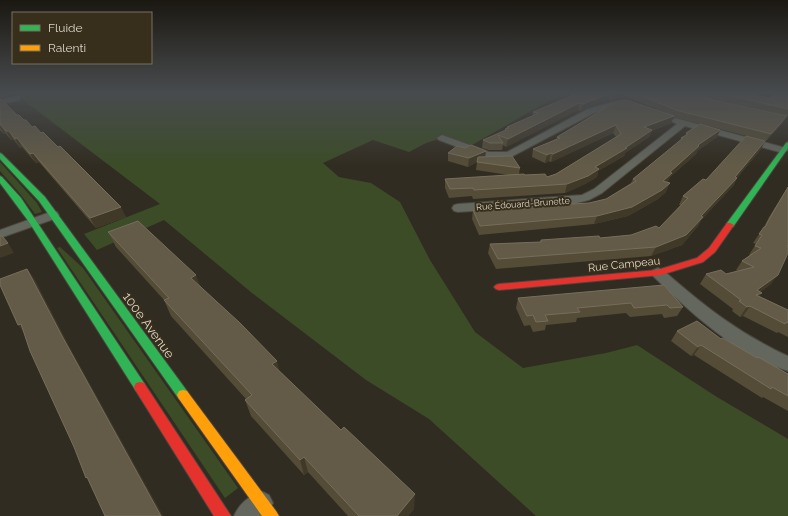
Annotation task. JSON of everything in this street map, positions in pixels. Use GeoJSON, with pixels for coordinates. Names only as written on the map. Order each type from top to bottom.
{"type":"FeatureCollection","features":[{"type":"Feature","properties":{"kind":"street"},"geometry":{"type":"LineString","coordinates":[[442,138],[488,155],[509,155],[580,117]]}},
{"type":"Feature","properties":{"kind":"street"},"geometry":{"type":"LineString","coordinates":[[669,119],[683,124],[786,147]]}},
{"type":"Feature","properties":{"kind":"street","name":"Rue Édouard-Brunette"},"geometry":{"type":"LineString","coordinates":[[458,208],[585,198],[598,191],[683,124]]}},
{"type":"Feature","properties":{"kind":"street","name":"Rue Campeau"},"geometry":{"type":"LineString","coordinates":[[499,287],[658,273],[700,260],[712,250],[786,147]]}},
{"type":"Feature","properties":{"kind":"street","name":"100e Avenue"},"geometry":{"type":"LineString","coordinates":[[0,155],[33,189],[53,215],[260,512]]}},
{"type":"Feature","properties":{"kind":"street"},"geometry":{"type":"LineString","coordinates":[[0,178],[18,200],[33,222],[223,516]]}},
{"type":"Feature","properties":{"kind":"street"},"geometry":{"type":"LineString","coordinates":[[0,234],[53,215]]}},
{"type":"Feature","properties":{"kind":"street"},"geometry":{"type":"LineString","coordinates":[[658,273],[718,325],[751,346],[788,364]]}},
{"type":"Feature","properties":{"kind":"green space"},"geometry":{"type":"Polygon","coordinates":[[[46,117],[521,117],[472,145],[442,138],[426,143],[409,152],[373,140],[323,163],[339,177],[371,183],[400,202],[430,260],[475,332],[523,368],[606,353],[637,345],[717,397],[788,439],[788,516],[536,516],[429,419],[366,380],[252,293],[164,220],[97,250],[84,234],[160,204],[46,117]]]}},
{"type":"Feature","properties":{"kind":"green space"},"geometry":{"type":"Polygon","coordinates":[[[0,162],[37,203],[42,212],[35,214],[0,171],[0,162]]]}},
{"type":"Feature","properties":{"kind":"green space"},"geometry":{"type":"Polygon","coordinates":[[[60,247],[83,268],[238,488],[225,498],[57,248],[60,247]]]}},
{"type":"Feature","properties":{"kind":"building"},"geometry":{"type":"Polygon","coordinates":[[[0,117],[21,117],[32,127],[35,126],[58,147],[60,146],[121,207],[90,218],[33,153],[30,154],[17,138],[15,139],[9,131],[6,131],[0,125],[0,117]]]}},
{"type":"Feature","properties":{"kind":"building"},"geometry":{"type":"Polygon","coordinates":[[[530,117],[551,117],[508,139],[498,135],[503,143],[490,143],[483,140],[509,128],[507,127],[530,117]]]}},
{"type":"Feature","properties":{"kind":"building"},"geometry":{"type":"Polygon","coordinates":[[[590,117],[671,117],[644,127],[652,130],[625,148],[627,148],[595,167],[599,169],[588,176],[567,184],[474,190],[473,188],[450,189],[445,179],[524,174],[545,174],[547,177],[556,174],[621,134],[616,125],[553,154],[551,153],[547,155],[533,149],[560,138],[557,137],[590,117]]]}},
{"type":"Feature","properties":{"kind":"building"},"geometry":{"type":"Polygon","coordinates":[[[704,117],[786,117],[771,134],[704,117]]]}},
{"type":"Feature","properties":{"kind":"building"},"geometry":{"type":"Polygon","coordinates":[[[700,124],[720,130],[698,145],[699,146],[670,172],[672,173],[663,181],[670,183],[662,190],[632,207],[597,216],[480,226],[473,210],[589,203],[606,199],[636,181],[633,179],[683,138],[681,138],[688,134],[686,133],[700,124]]]}},
{"type":"Feature","properties":{"kind":"building"},"geometry":{"type":"Polygon","coordinates":[[[746,136],[765,141],[735,177],[737,178],[701,216],[703,217],[686,235],[656,247],[498,259],[490,244],[541,242],[541,240],[599,236],[600,238],[631,235],[656,226],[659,228],[688,198],[683,196],[703,179],[706,180],[746,136]]]}},
{"type":"Feature","properties":{"kind":"building"},"geometry":{"type":"Polygon","coordinates":[[[471,145],[486,151],[469,158],[448,153],[457,146],[465,148],[471,145]]]}},
{"type":"Feature","properties":{"kind":"building"},"geometry":{"type":"Polygon","coordinates":[[[512,156],[520,168],[477,162],[478,157],[512,156]]]}},
{"type":"Feature","properties":{"kind":"building"},"geometry":{"type":"Polygon","coordinates":[[[788,187],[788,253],[778,275],[757,290],[762,293],[756,295],[788,310],[788,323],[786,322],[785,324],[750,306],[747,307],[739,301],[741,300],[706,274],[721,270],[726,274],[754,267],[742,261],[761,248],[755,246],[762,235],[759,234],[765,227],[788,187]]]}},
{"type":"Feature","properties":{"kind":"building"},"geometry":{"type":"Polygon","coordinates":[[[138,221],[196,275],[191,278],[240,323],[277,361],[272,364],[341,430],[344,427],[415,494],[397,516],[359,516],[304,457],[300,460],[245,400],[252,395],[164,300],[169,298],[108,232],[138,221]]]}},
{"type":"Feature","properties":{"kind":"building"},"geometry":{"type":"Polygon","coordinates":[[[0,236],[2,236],[8,243],[0,246],[0,236]]]}},
{"type":"Feature","properties":{"kind":"building"},"geometry":{"type":"Polygon","coordinates":[[[27,269],[161,516],[105,516],[87,477],[86,478],[74,447],[30,351],[21,324],[18,325],[0,285],[0,279],[27,269]]]}},
{"type":"Feature","properties":{"kind":"building"},"geometry":{"type":"Polygon","coordinates":[[[664,285],[683,307],[670,308],[667,305],[634,308],[631,303],[577,308],[580,312],[545,315],[548,321],[536,322],[533,315],[527,316],[518,298],[664,285]]]}},
{"type":"Feature","properties":{"kind":"building"},"geometry":{"type":"Polygon","coordinates":[[[697,321],[721,339],[723,338],[788,374],[788,396],[772,387],[771,389],[701,345],[698,347],[677,331],[697,321]]]}},
{"type":"Feature","properties":{"kind":"traffic: fast"},"geometry":{"type":"LineString","coordinates":[[730,225],[788,144]]}},
{"type":"Feature","properties":{"kind":"traffic: fast"},"geometry":{"type":"LineString","coordinates":[[0,155],[42,199],[183,395]]}},
{"type":"Feature","properties":{"kind":"traffic: fast"},"geometry":{"type":"LineString","coordinates":[[0,178],[18,200],[33,222],[140,387]]}},
{"type":"Feature","properties":{"kind":"traffic: slow"},"geometry":{"type":"LineString","coordinates":[[183,395],[271,516]]}},
{"type":"Feature","properties":{"kind":"traffic: jam"},"geometry":{"type":"LineString","coordinates":[[499,287],[658,273],[700,260],[712,250],[730,225]]}},
{"type":"Feature","properties":{"kind":"traffic: jam"},"geometry":{"type":"LineString","coordinates":[[140,387],[223,516]]}}]}
